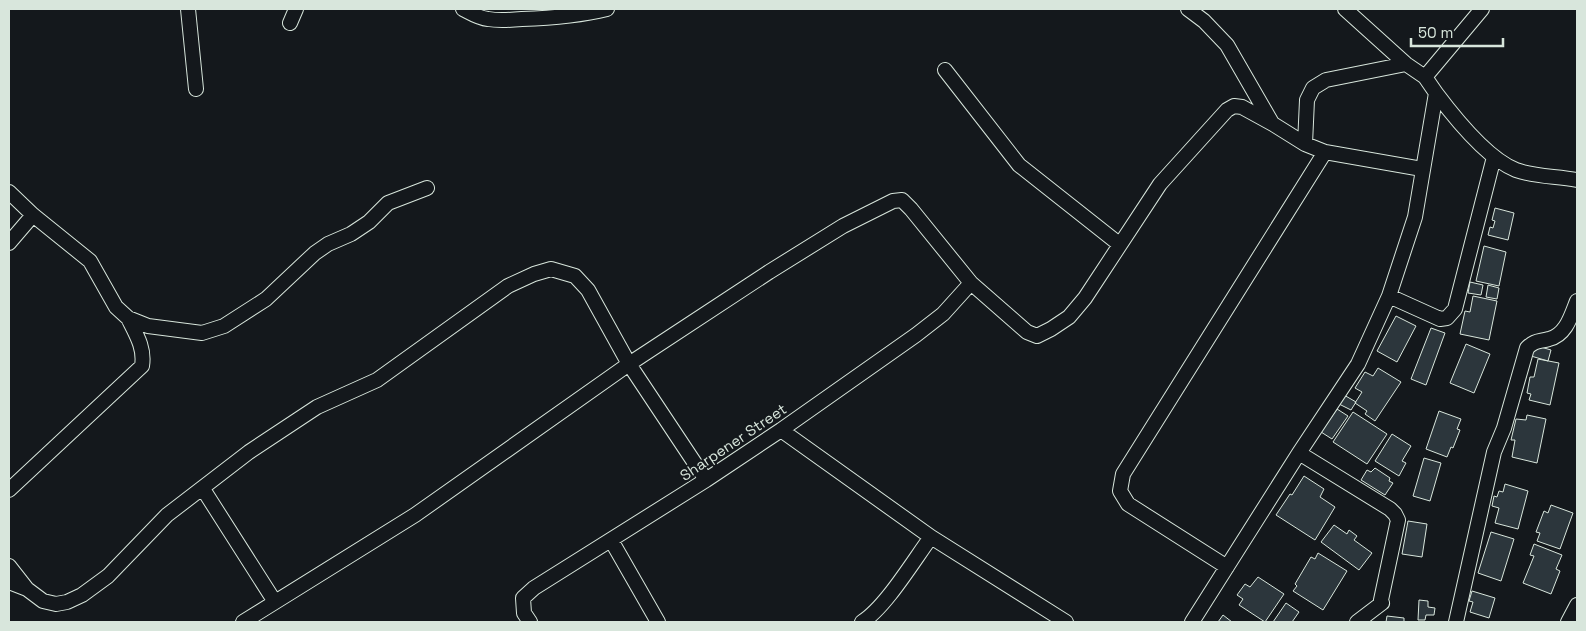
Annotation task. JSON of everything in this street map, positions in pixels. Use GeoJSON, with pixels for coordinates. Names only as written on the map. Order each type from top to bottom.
{"type":"FeatureCollection","features":[{"type":"Feature","properties":{"kind":"street"},"geometry":{"type":"LineString","coordinates":[[188,9],[196,90]]}},
{"type":"Feature","properties":{"kind":"street"},"geometry":{"type":"LineString","coordinates":[[290,22],[296,9]]}},
{"type":"Feature","properties":{"kind":"street"},"geometry":{"type":"LineString","coordinates":[[463,9],[480,17],[500,20],[556,18],[607,9]]}},
{"type":"Feature","properties":{"kind":"street"},"geometry":{"type":"LineString","coordinates":[[1188,9],[1227,45],[1273,124]]}},
{"type":"Feature","properties":{"kind":"street"},"geometry":{"type":"LineString","coordinates":[[1345,9],[1406,64],[1425,77],[1449,111],[1494,157],[1515,170],[1577,180]]}},
{"type":"Feature","properties":{"kind":"street"},"geometry":{"type":"LineString","coordinates":[[1425,77],[1482,9]]}},
{"type":"Feature","properties":{"kind":"street"},"geometry":{"type":"LineString","coordinates":[[1305,144],[1307,100],[1313,88],[1326,80],[1406,64]]}},
{"type":"Feature","properties":{"kind":"street"},"geometry":{"type":"LineString","coordinates":[[945,70],[1019,165],[1119,244]]}},
{"type":"Feature","properties":{"kind":"street"},"geometry":{"type":"LineString","coordinates":[[1192,622],[1358,364],[1389,296],[1415,217],[1436,93]]}},
{"type":"Feature","properties":{"kind":"street"},"geometry":{"type":"LineString","coordinates":[[243,622],[415,515],[629,364],[769,272],[842,226],[893,201],[902,200],[971,283],[1027,332],[1036,336],[1069,317],[1085,298],[1160,184],[1227,110],[1234,106],[1242,107],[1305,144],[1325,152],[1422,169]]}},
{"type":"Feature","properties":{"kind":"street"},"geometry":{"type":"LineString","coordinates":[[1227,567],[1128,504],[1120,491],[1123,474],[1325,152]]}},
{"type":"Feature","properties":{"kind":"street"},"geometry":{"type":"LineString","coordinates":[[1389,296],[1440,319],[1447,318],[1455,309],[1494,157]]}},
{"type":"Feature","properties":{"kind":"street"},"geometry":{"type":"LineString","coordinates":[[9,192],[33,215],[90,261],[116,307],[128,318],[148,326],[202,333],[224,326],[266,299],[315,253],[369,222],[388,203],[428,188]]}},
{"type":"Feature","properties":{"kind":"street"},"geometry":{"type":"LineString","coordinates":[[9,243],[33,215]]}},
{"type":"Feature","properties":{"kind":"street"},"geometry":{"type":"LineString","coordinates":[[9,566],[27,589],[42,601],[56,604],[67,602],[82,595],[108,576],[167,515],[249,452],[317,407],[377,380],[508,286],[534,274],[551,269],[574,276],[588,290],[629,364],[706,480]]}},
{"type":"Feature","properties":{"kind":"street","name":"Sharpener Street"},"geometry":{"type":"LineString","coordinates":[[530,622],[524,613],[523,598],[534,588],[706,480],[781,430],[916,335],[943,314],[971,283]]}},
{"type":"Feature","properties":{"kind":"street"},"geometry":{"type":"LineString","coordinates":[[1456,622],[1494,452],[1504,428],[1527,348],[1533,342],[1552,338],[1559,334],[1569,322],[1577,301]]}},
{"type":"Feature","properties":{"kind":"street"},"geometry":{"type":"LineString","coordinates":[[9,490],[142,366],[144,355],[128,318]]}},
{"type":"Feature","properties":{"kind":"street"},"geometry":{"type":"LineString","coordinates":[[781,430],[1043,617],[1066,622]]}},
{"type":"Feature","properties":{"kind":"street"},"geometry":{"type":"LineString","coordinates":[[1299,453],[1390,509],[1398,520],[1381,600],[1382,603],[1356,622]]}},
{"type":"Feature","properties":{"kind":"street"},"geometry":{"type":"LineString","coordinates":[[203,489],[275,602]]}},
{"type":"Feature","properties":{"kind":"street"},"geometry":{"type":"LineString","coordinates":[[862,622],[868,619],[892,592],[931,537]]}},
{"type":"Feature","properties":{"kind":"street"},"geometry":{"type":"LineString","coordinates":[[611,540],[658,622]]}},
{"type":"Feature","properties":{"kind":"street"},"geometry":{"type":"LineString","coordinates":[[9,582],[27,589]]}},
{"type":"Feature","properties":{"kind":"street"},"geometry":{"type":"LineString","coordinates":[[1568,622],[1577,606]]}},
{"type":"Feature","properties":{"kind":"building"},"geometry":{"type":"Polygon","coordinates":[[[1495,208],[1514,213],[1508,240],[1488,235],[1490,227],[1493,228],[1495,221],[1492,220],[1495,208]]]}},
{"type":"Feature","properties":{"kind":"building"},"geometry":{"type":"Polygon","coordinates":[[[1484,246],[1506,252],[1499,286],[1476,281],[1484,246]]]}},
{"type":"Feature","properties":{"kind":"building"},"geometry":{"type":"Polygon","coordinates":[[[1470,282],[1483,285],[1481,295],[1468,293],[1470,282]]]}},
{"type":"Feature","properties":{"kind":"building"},"geometry":{"type":"Polygon","coordinates":[[[1488,285],[1499,288],[1497,299],[1486,297],[1488,285]]]}},
{"type":"Feature","properties":{"kind":"building"},"geometry":{"type":"Polygon","coordinates":[[[1473,296],[1497,301],[1489,340],[1460,334],[1465,311],[1470,312],[1473,296]]]}},
{"type":"Feature","properties":{"kind":"building"},"geometry":{"type":"Polygon","coordinates":[[[1396,316],[1416,326],[1397,362],[1377,351],[1396,316]]]}},
{"type":"Feature","properties":{"kind":"building"},"geometry":{"type":"Polygon","coordinates":[[[1431,328],[1445,333],[1426,385],[1411,379],[1431,328]]]}},
{"type":"Feature","properties":{"kind":"building"},"geometry":{"type":"Polygon","coordinates":[[[1466,344],[1490,354],[1474,393],[1450,383],[1466,344]]]}},
{"type":"Feature","properties":{"kind":"building"},"geometry":{"type":"Polygon","coordinates":[[[1534,345],[1551,350],[1548,361],[1531,356],[1534,345]]]}},
{"type":"Feature","properties":{"kind":"building"},"geometry":{"type":"Polygon","coordinates":[[[1538,359],[1559,363],[1550,405],[1529,400],[1531,394],[1527,393],[1530,377],[1534,377],[1538,359]]]}},
{"type":"Feature","properties":{"kind":"building"},"geometry":{"type":"Polygon","coordinates":[[[1378,368],[1401,382],[1375,421],[1365,414],[1367,411],[1355,403],[1362,392],[1355,388],[1365,372],[1373,376],[1378,368]]]}},
{"type":"Feature","properties":{"kind":"building"},"geometry":{"type":"Polygon","coordinates":[[[1344,395],[1356,402],[1351,410],[1339,404],[1344,395]]]}},
{"type":"Feature","properties":{"kind":"building"},"geometry":{"type":"Polygon","coordinates":[[[1337,409],[1348,416],[1332,439],[1321,432],[1337,409]]]}},
{"type":"Feature","properties":{"kind":"building"},"geometry":{"type":"Polygon","coordinates":[[[1439,411],[1461,419],[1457,429],[1460,430],[1453,448],[1451,447],[1447,457],[1426,449],[1439,411]]]}},
{"type":"Feature","properties":{"kind":"building"},"geometry":{"type":"Polygon","coordinates":[[[1353,412],[1387,434],[1367,464],[1333,442],[1353,412]]]}},
{"type":"Feature","properties":{"kind":"building"},"geometry":{"type":"Polygon","coordinates":[[[1527,415],[1546,419],[1537,463],[1512,457],[1515,440],[1511,440],[1516,419],[1526,420],[1527,415]]]}},
{"type":"Feature","properties":{"kind":"building"},"geometry":{"type":"Polygon","coordinates":[[[1392,434],[1411,446],[1402,461],[1406,463],[1399,476],[1375,461],[1392,434]]]}},
{"type":"Feature","properties":{"kind":"building"},"geometry":{"type":"Polygon","coordinates":[[[1424,458],[1441,463],[1430,501],[1413,496],[1424,458]]]}},
{"type":"Feature","properties":{"kind":"building"},"geometry":{"type":"Polygon","coordinates":[[[1375,468],[1390,478],[1389,481],[1393,483],[1385,495],[1361,480],[1367,470],[1371,472],[1375,468]]]}},
{"type":"Feature","properties":{"kind":"building"},"geometry":{"type":"Polygon","coordinates":[[[1304,476],[1324,489],[1320,497],[1335,507],[1315,540],[1276,515],[1304,476]]]}},
{"type":"Feature","properties":{"kind":"building"},"geometry":{"type":"Polygon","coordinates":[[[1505,484],[1528,491],[1518,529],[1495,523],[1499,508],[1492,506],[1494,496],[1497,497],[1499,491],[1503,492],[1505,484]]]}},
{"type":"Feature","properties":{"kind":"building"},"geometry":{"type":"Polygon","coordinates":[[[1551,505],[1573,513],[1560,549],[1537,541],[1540,533],[1536,532],[1544,511],[1548,513],[1551,505]]]}},
{"type":"Feature","properties":{"kind":"building"},"geometry":{"type":"Polygon","coordinates":[[[1408,521],[1427,524],[1422,557],[1402,554],[1408,521]]]}},
{"type":"Feature","properties":{"kind":"building"},"geometry":{"type":"Polygon","coordinates":[[[1334,525],[1347,534],[1349,530],[1357,536],[1354,540],[1372,553],[1359,570],[1321,542],[1334,525]]]}},
{"type":"Feature","properties":{"kind":"building"},"geometry":{"type":"Polygon","coordinates":[[[1491,532],[1514,539],[1501,581],[1478,573],[1491,532]]]}},
{"type":"Feature","properties":{"kind":"building"},"geometry":{"type":"Polygon","coordinates":[[[1534,544],[1562,555],[1556,569],[1560,571],[1551,594],[1523,583],[1534,556],[1530,555],[1534,544]]]}},
{"type":"Feature","properties":{"kind":"building"},"geometry":{"type":"Polygon","coordinates":[[[1318,553],[1347,571],[1323,610],[1293,591],[1297,586],[1295,584],[1311,557],[1315,559],[1318,553]]]}},
{"type":"Feature","properties":{"kind":"building"},"geometry":{"type":"Polygon","coordinates":[[[1258,577],[1284,594],[1265,622],[1239,605],[1243,599],[1237,595],[1245,584],[1250,587],[1258,577]]]}},
{"type":"Feature","properties":{"kind":"building"},"geometry":{"type":"Polygon","coordinates":[[[1472,591],[1495,598],[1489,618],[1470,612],[1473,602],[1469,601],[1472,591]]]}},
{"type":"Feature","properties":{"kind":"building"},"geometry":{"type":"Polygon","coordinates":[[[1419,600],[1428,601],[1428,607],[1435,608],[1434,615],[1426,615],[1425,620],[1418,620],[1419,600]]]}},
{"type":"Feature","properties":{"kind":"building"},"geometry":{"type":"Polygon","coordinates":[[[1286,603],[1299,612],[1292,622],[1273,622],[1286,603]]]}},
{"type":"Feature","properties":{"kind":"building"},"geometry":{"type":"Polygon","coordinates":[[[1223,615],[1232,622],[1218,622],[1223,615]]]}},
{"type":"Feature","properties":{"kind":"building"},"geometry":{"type":"Polygon","coordinates":[[[1387,616],[1404,618],[1404,622],[1386,622],[1387,616]]]}}]}
